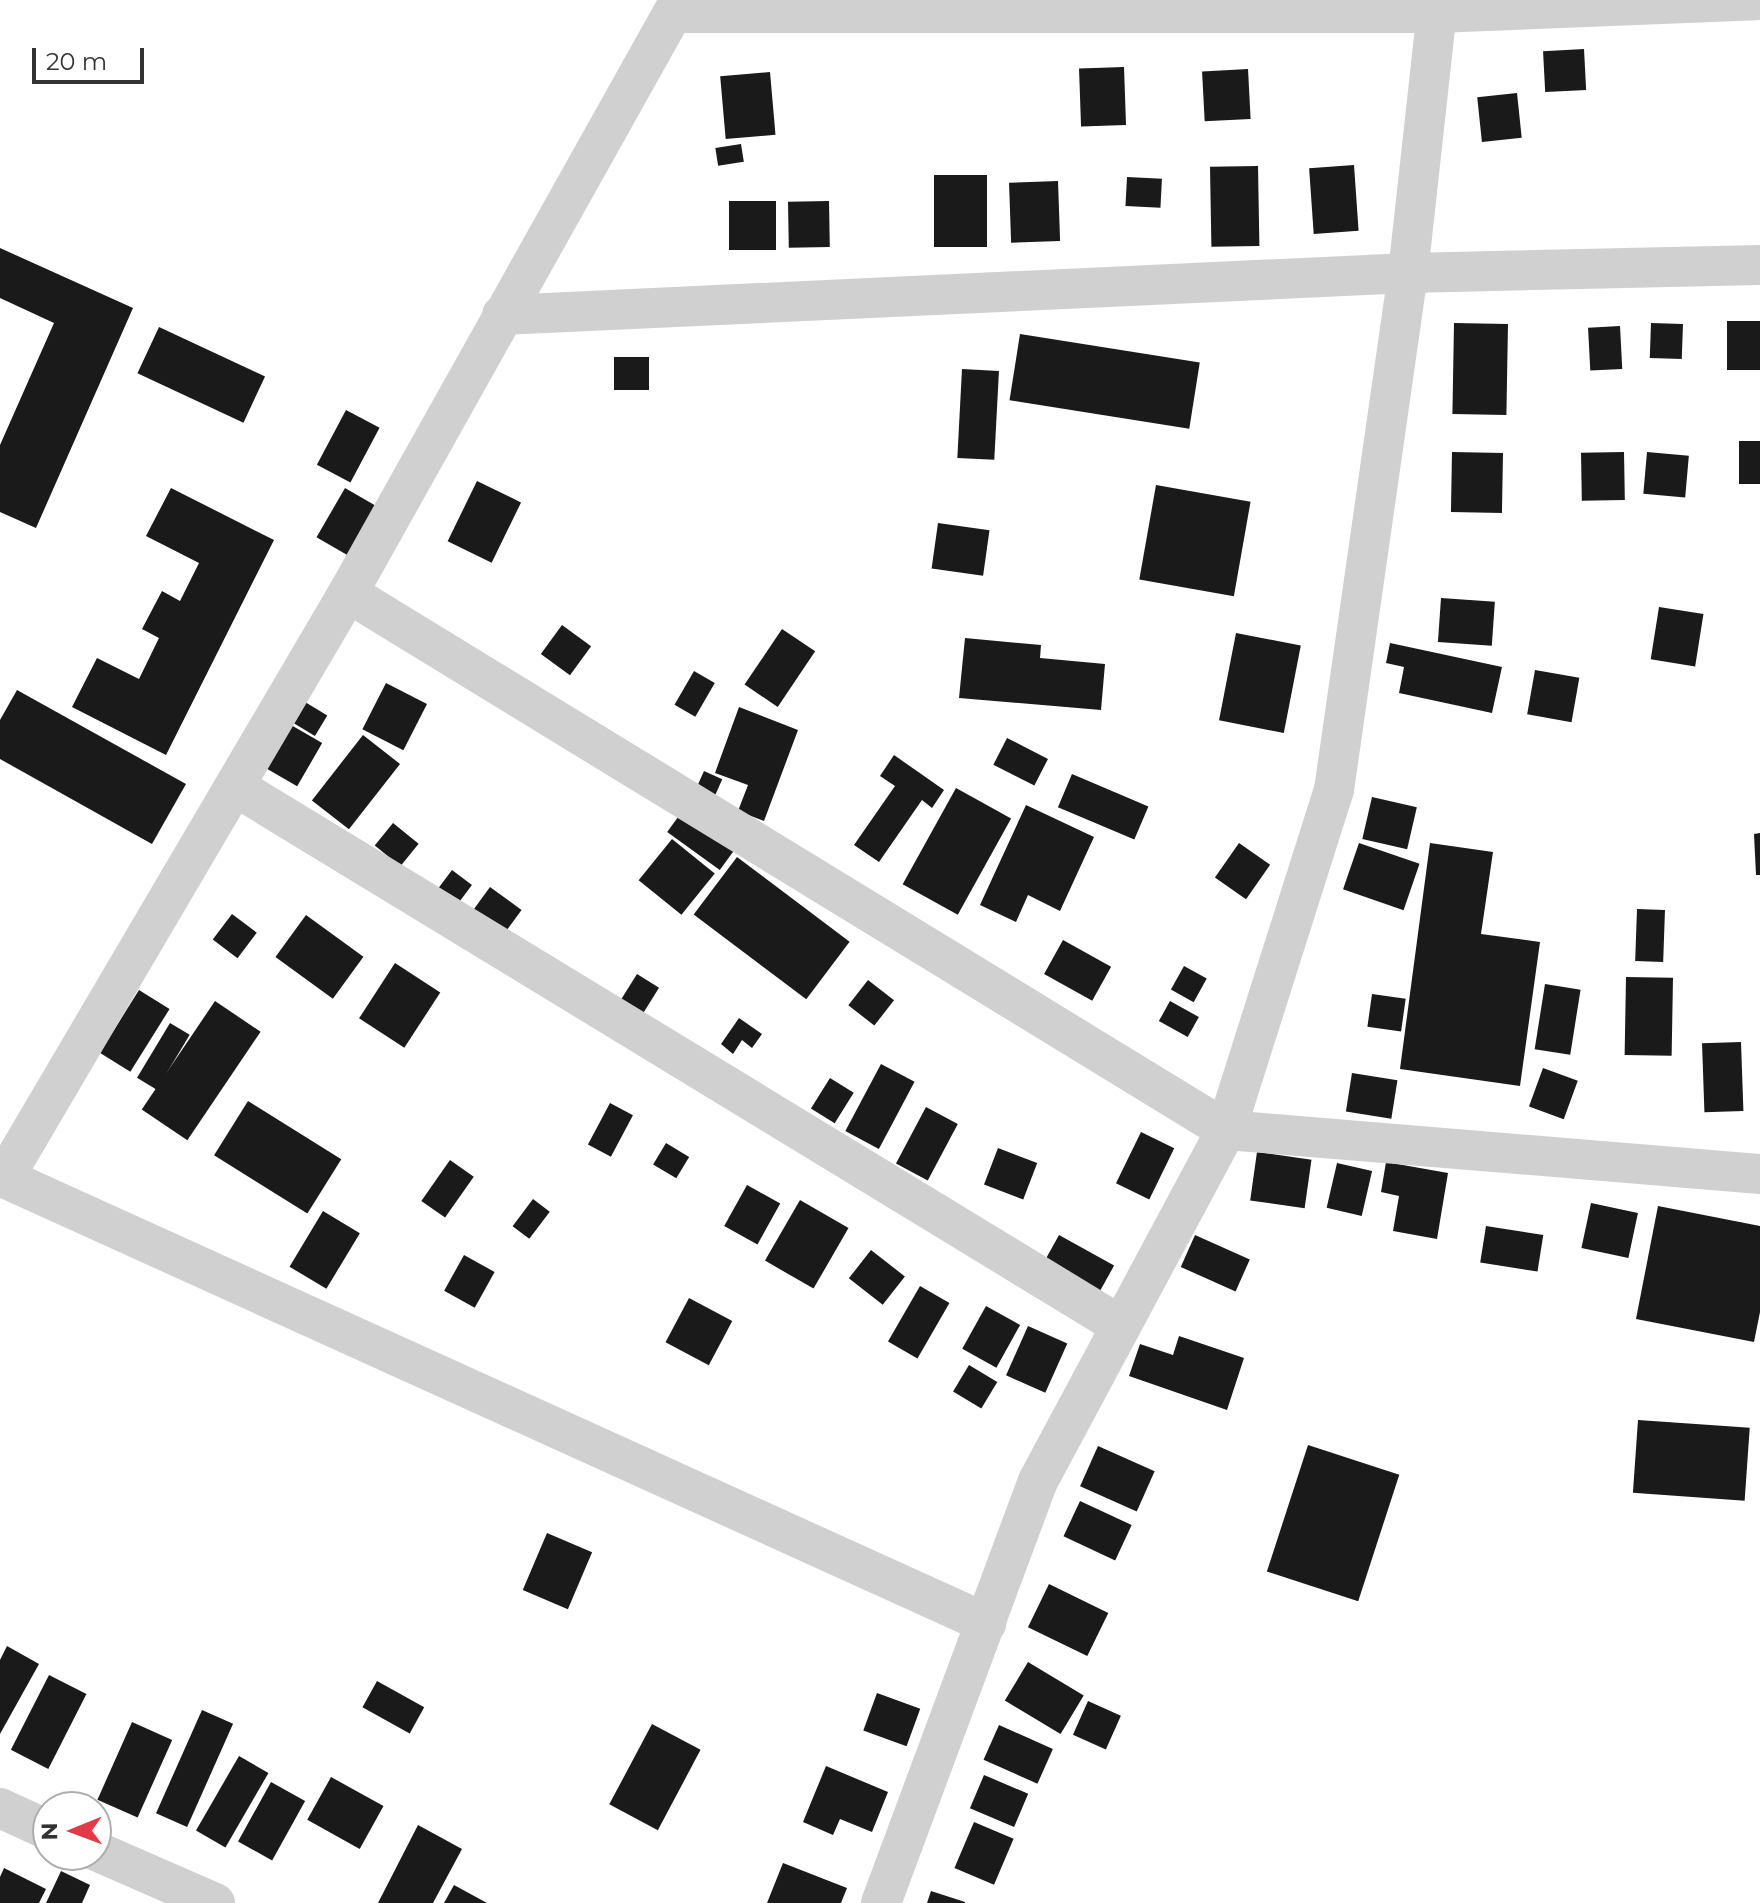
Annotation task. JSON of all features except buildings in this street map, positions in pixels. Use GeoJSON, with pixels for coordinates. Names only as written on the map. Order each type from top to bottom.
{"type":"FeatureCollection","features":[{"type":"Feature","properties":{"kind":"street"},"geometry":{"type":"LineString","coordinates":[[986,1623],[2,1177],[236,787],[348,593],[677,6],[1438,6],[1756,0]]}},
{"type":"Feature","properties":{"kind":"street"},"geometry":{"type":"LineString","coordinates":[[881,1903],[1038,1481],[1226,1130],[1334,790],[1408,273],[1438,6]]}},
{"type":"Feature","properties":{"kind":"street"},"geometry":{"type":"LineString","coordinates":[[502,315],[1408,273],[1760,265]]}},
{"type":"Feature","properties":{"kind":"street"},"geometry":{"type":"LineString","coordinates":[[348,593],[1226,1130],[1760,1174]]}},
{"type":"Feature","properties":{"kind":"street"},"geometry":{"type":"LineString","coordinates":[[236,787],[1121,1326]]}},
{"type":"Feature","properties":{"kind":"street"},"geometry":{"type":"LineString","coordinates":[[0,1808],[32,1823]]}},
{"type":"Feature","properties":{"kind":"street"},"geometry":{"type":"LineString","coordinates":[[112,1858],[215,1903]]}}]}
